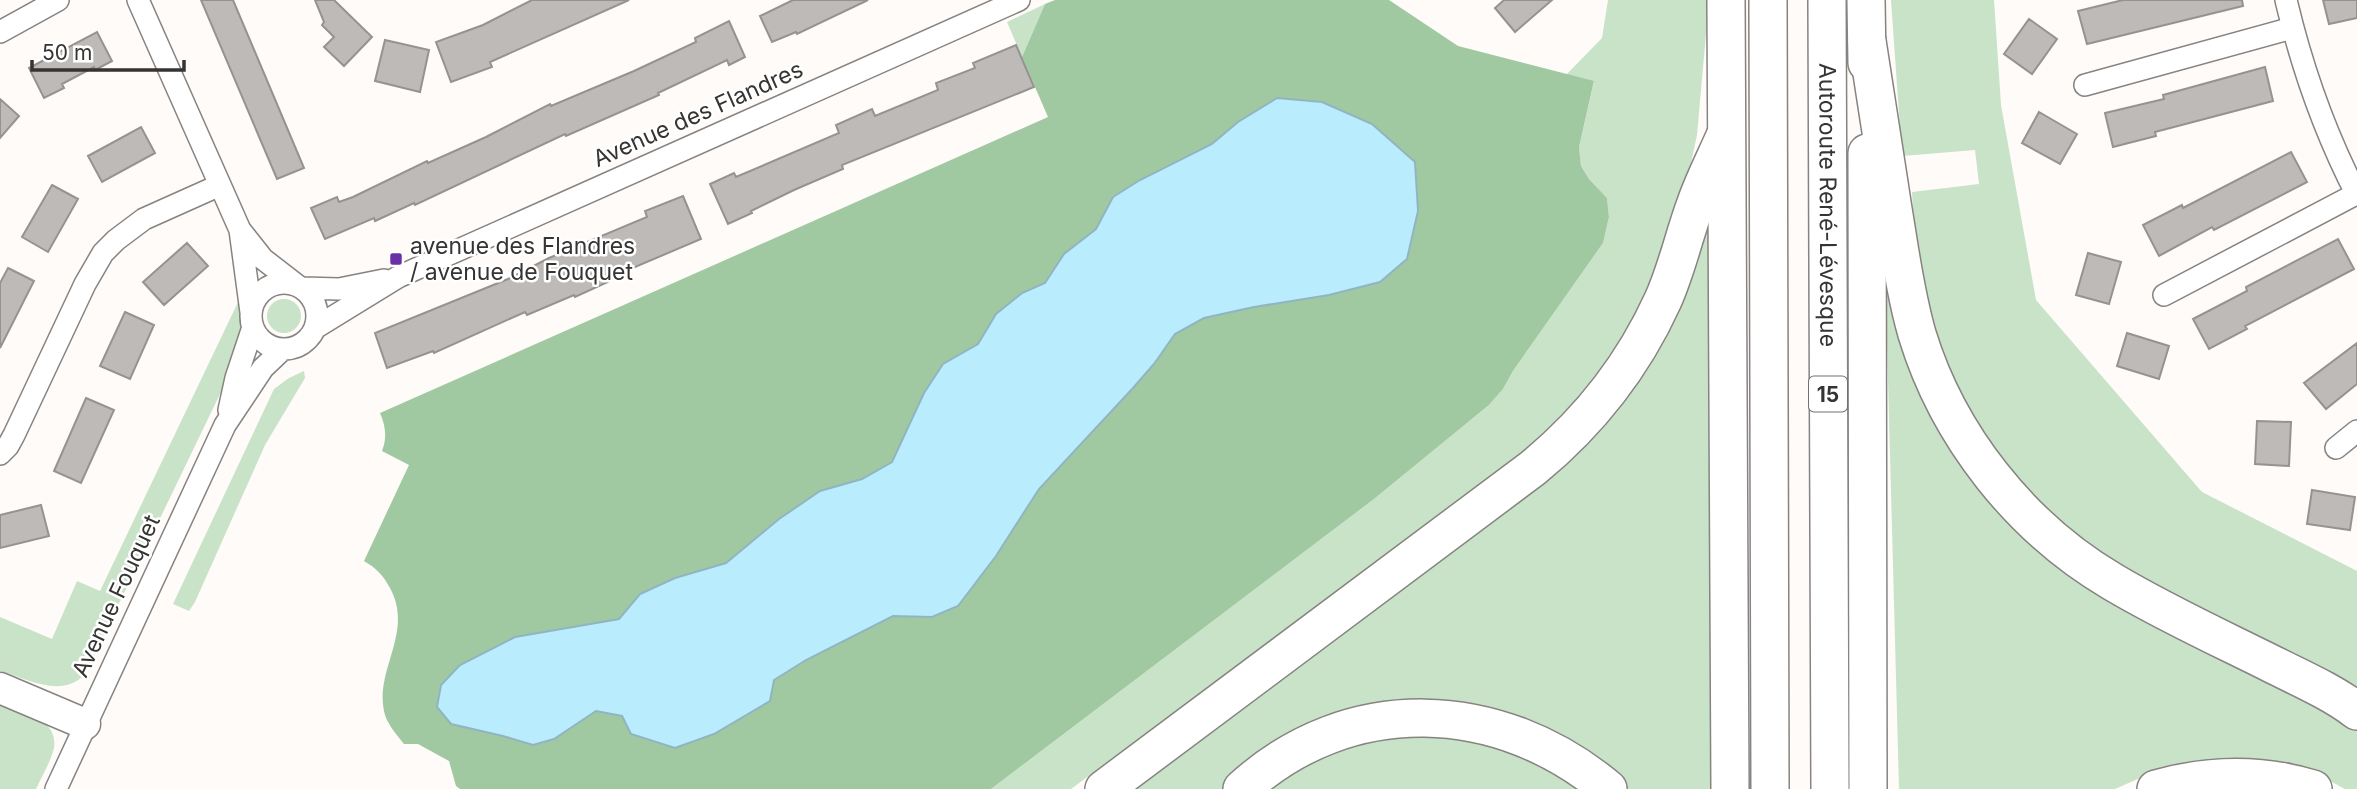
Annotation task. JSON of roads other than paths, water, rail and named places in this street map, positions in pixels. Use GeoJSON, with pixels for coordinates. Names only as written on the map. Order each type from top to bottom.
{"type":"FeatureCollection","features":[{"type":"Feature","properties":{"kind":"highway"},"geometry":{"type":"LineString","coordinates":[[1726,0],[1730,789]]}},
{"type":"Feature","properties":{"kind":"highway"},"geometry":{"type":"LineString","coordinates":[[1768,0],[1770,789]]}},
{"type":"Feature","properties":{"kind":"highway","name":"Autoroute René-Lévesque"},"geometry":{"type":"LineString","coordinates":[[1827,0],[1830,789]]}},
{"type":"Feature","properties":{"kind":"highway"},"geometry":{"type":"LineString","coordinates":[[1866,0],[1868,789]]}},
{"type":"Feature","properties":{"kind":"highway"},"geometry":{"type":"LineString","coordinates":[[1867,41],[1903,271],[1918,335],[1949,409],[1987,468],[2037,525],[2089,567],[2147,602],[2307,681],[2357,711]]}},
{"type":"Feature","properties":{"kind":"highway"},"geometry":{"type":"LineString","coordinates":[[1104,789],[1533,468],[1576,430],[1612,387],[1654,319],[1678,260],[1695,204],[1726,134]]}},
{"type":"Feature","properties":{"kind":"highway"},"geometry":{"type":"LineString","coordinates":[[1242,789],[1273,764],[1328,736],[1366,724],[1424,718],[1465,721],[1521,736],[1558,753],[1608,789]]}},
{"type":"Feature","properties":{"kind":"highway"},"geometry":{"type":"LineString","coordinates":[[2157,789],[2203,779],[2240,777],[2276,780],[2313,789]]}},
{"type":"Feature","properties":{"kind":"street"},"geometry":{"type":"LineString","coordinates":[[0,32],[58,0]]}},
{"type":"Feature","properties":{"kind":"street","name":"Avenue Fouquet"},"geometry":{"type":"LineString","coordinates":[[138,0],[240,230],[263,259],[300,287]]}},
{"type":"Feature","properties":{"kind":"street","name":"Avenue des Flandres"},"geometry":{"type":"LineString","coordinates":[[315,328],[398,277],[1019,0]]}},
{"type":"Feature","properties":{"kind":"street"},"geometry":{"type":"LineString","coordinates":[[2164,295],[2357,195],[2319,109],[2292,28],[2286,0]]}},
{"type":"Feature","properties":{"kind":"street"},"geometry":{"type":"LineString","coordinates":[[2085,85],[2292,28]]}},
{"type":"Feature","properties":{"kind":"street"},"geometry":{"type":"LineString","coordinates":[[0,454],[14,435],[85,284],[103,253],[144,219],[220,185]]}},
{"type":"Feature","properties":{"kind":"street","name":"Avenue Fouquet"},"geometry":{"type":"LineString","coordinates":[[225,425],[252,320],[240,230]]}},
{"type":"Feature","properties":{"kind":"street","name":"Avenue des Flandres"},"geometry":{"type":"LineString","coordinates":[[300,287],[339,289],[398,277]]}},
{"type":"Feature","properties":{"kind":"street"},"geometry":{"type":"LineString","coordinates":[[283,283],[300,287],[316,304],[318,315],[315,328],[305,342],[296,348],[270,346],[261,340],[252,320],[257,298],[268,287],[283,283]]}},
{"type":"Feature","properties":{"kind":"street","name":"Avenue Fouquet"},"geometry":{"type":"LineString","coordinates":[[56,789],[225,425],[263,368],[283,349]]}},
{"type":"Feature","properties":{"kind":"street"},"geometry":{"type":"LineString","coordinates":[[2336,448],[2357,431]]}},
{"type":"Feature","properties":{"kind":"street"},"geometry":{"type":"LineString","coordinates":[[0,688],[85,724]]}},
{"type":"Feature","properties":{"kind":"water"},"geometry":{"type":"Polygon","coordinates":[[[1277,98],[1322,102],[1372,124],[1415,162],[1418,211],[1407,259],[1380,282],[1329,295],[1204,318],[1175,334],[1133,388],[1039,489],[996,556],[958,606],[932,617],[893,616],[806,660],[774,680],[770,701],[714,734],[675,748],[631,734],[622,716],[596,711],[554,739],[533,745],[451,724],[437,707],[441,685],[460,665],[515,637],[619,619],[640,594],[675,578],[726,563],[779,519],[820,491],[862,479],[892,462],[924,393],[943,364],[978,344],[996,314],[1022,293],[1045,283],[1064,254],[1096,229],[1113,197],[1140,180],[1212,144],[1238,122],[1277,98]]]}},
{"type":"Feature","properties":{"kind":"place","name":"avenue des Flandres / avenue de Fouquet"},"geometry":{"type":"Point","coordinates":[396,259]}}]}
